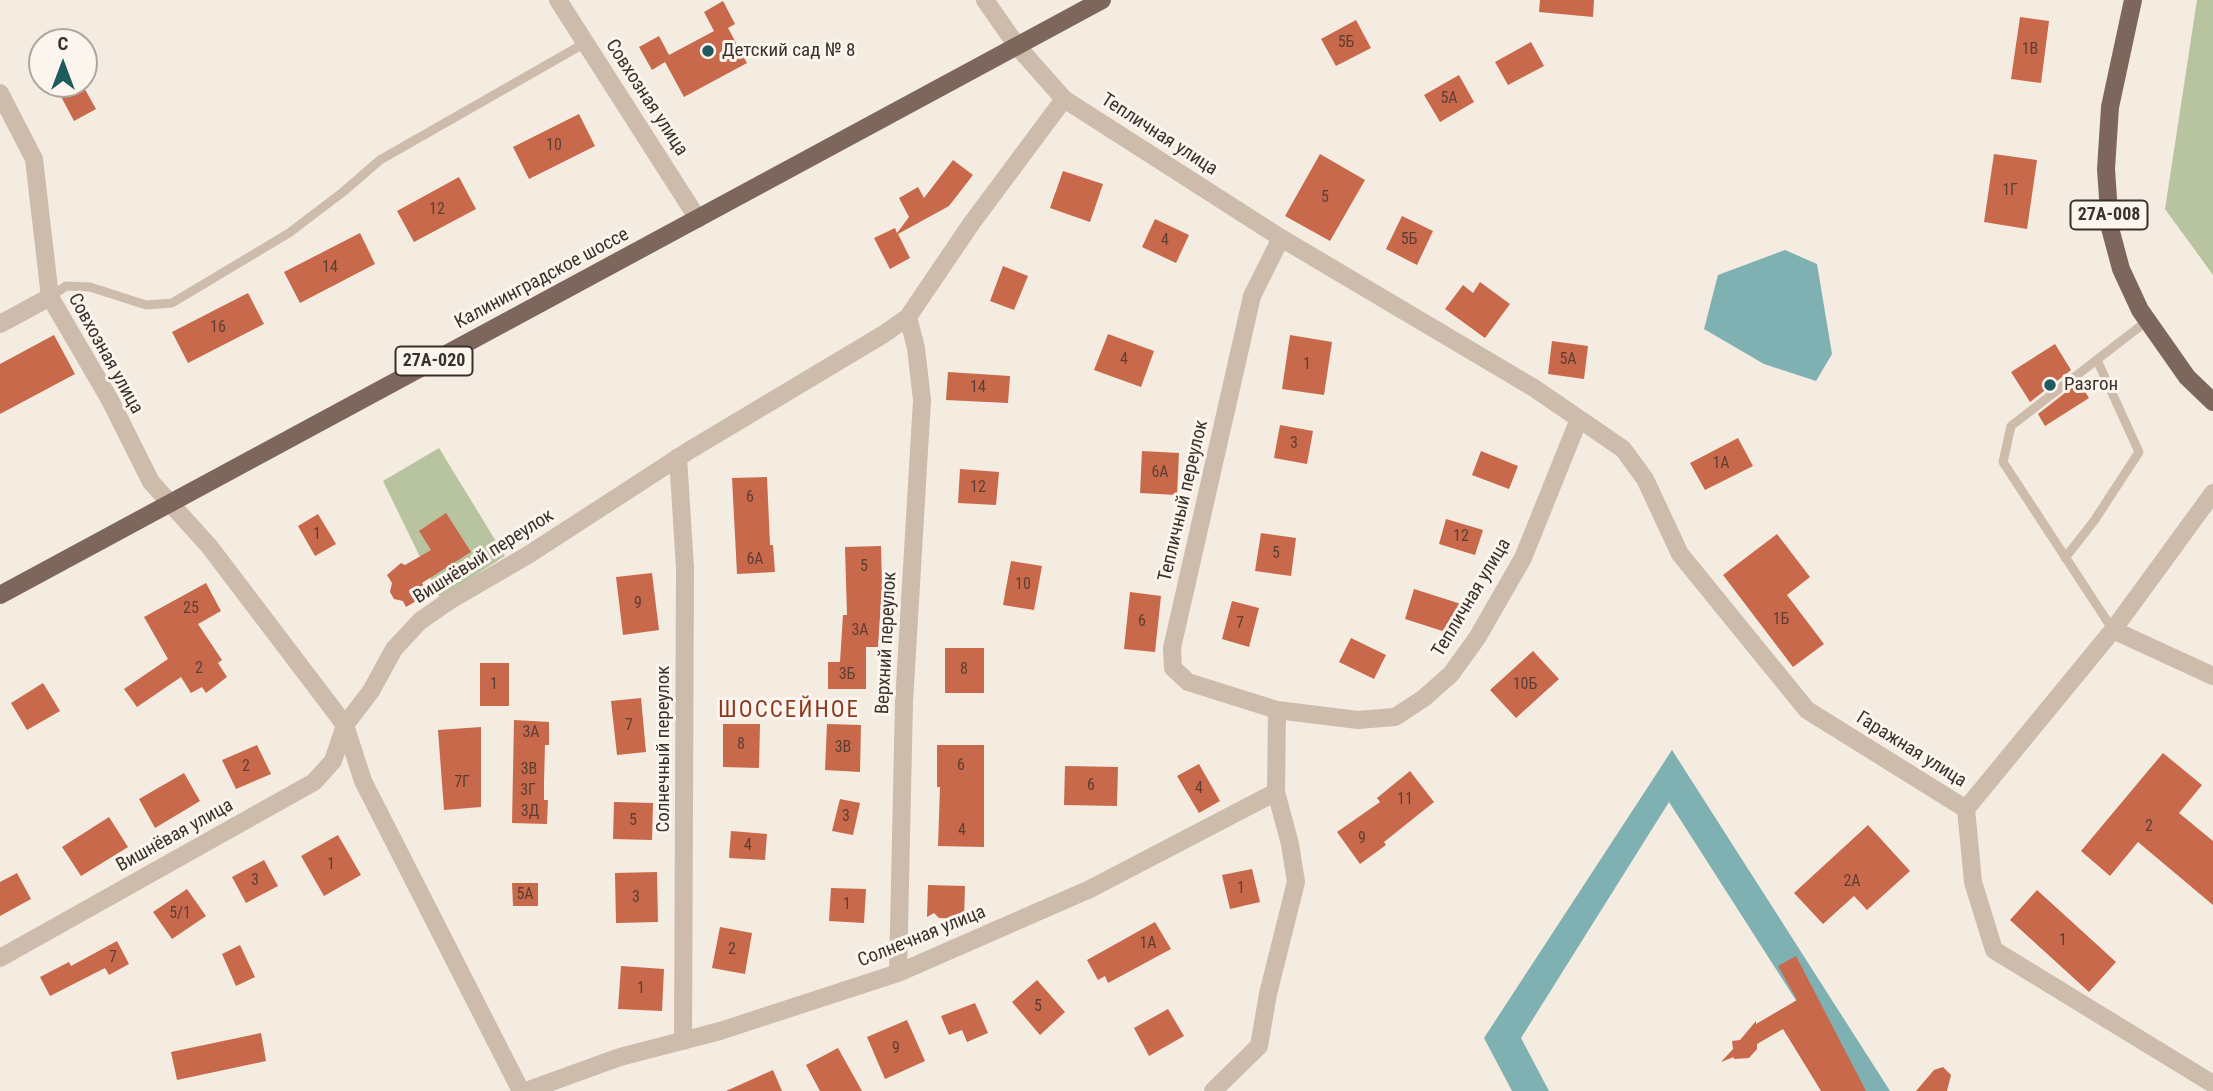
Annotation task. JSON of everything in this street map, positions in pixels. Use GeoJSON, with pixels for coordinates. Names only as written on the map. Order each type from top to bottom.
{"type":"FeatureCollection","features":[{"type":"Feature","properties":{"kind":"main road","name":"Калининградское шоссе"},"geometry":{"type":"LineString","coordinates":[[0,595],[1102,0]]}},
{"type":"Feature","properties":{"kind":"main road","name":"27А-008"},"geometry":{"type":"LineString","coordinates":[[2133,0],[2110,107],[2106,169],[2110,228],[2121,269],[2147,321],[2187,377],[2213,402]]}},
{"type":"Feature","properties":{"kind":"street","name":"Совхозная улица"},"geometry":{"type":"LineString","coordinates":[[558,0],[698,219]]}},
{"type":"Feature","properties":{"kind":"street"},"geometry":{"type":"LineString","coordinates":[[985,0],[1017,46]]}},
{"type":"Feature","properties":{"kind":"street","name":"Тепличная улица"},"geometry":{"type":"LineString","coordinates":[[1017,46],[1064,99],[1281,238],[1534,387],[1623,449],[1645,479],[1680,554]]}},
{"type":"Feature","properties":{"kind":"street","name":"Совхозная улица"},"geometry":{"type":"LineString","coordinates":[[0,93],[34,159],[50,297],[110,400],[151,482],[209,546],[345,725],[363,781],[521,1091]]}},
{"type":"Feature","properties":{"kind":"street"},"geometry":{"type":"LineString","coordinates":[[908,317],[971,224],[1064,99]]}},
{"type":"Feature","properties":{"kind":"street","name":"Тепличный переулок"},"geometry":{"type":"LineString","coordinates":[[1276,710],[1188,682],[1173,668],[1172,648],[1252,296],[1281,238]]}},
{"type":"Feature","properties":{"kind":"street"},"geometry":{"type":"LineString","coordinates":[[0,324],[50,297]]}},
{"type":"Feature","properties":{"kind":"street","name":"Вишнёвый переулок"},"geometry":{"type":"LineString","coordinates":[[345,725],[370,691],[394,649],[420,621],[528,555],[678,457],[908,317]]}},
{"type":"Feature","properties":{"kind":"street","name":"Верхний переулок"},"geometry":{"type":"LineString","coordinates":[[898,973],[904,702],[922,400],[916,348],[908,317]]}},
{"type":"Feature","properties":{"kind":"street","name":"Тепличная улица"},"geometry":{"type":"LineString","coordinates":[[1276,710],[1358,720],[1395,717],[1424,698],[1451,674],[1478,638],[1523,558],[1579,419]]}},
{"type":"Feature","properties":{"kind":"street","name":"Солнечный переулок"},"geometry":{"type":"LineString","coordinates":[[678,457],[685,568],[684,1041]]}},
{"type":"Feature","properties":{"kind":"street"},"geometry":{"type":"LineString","coordinates":[[1966,809],[2113,630],[2213,493]]}},
{"type":"Feature","properties":{"kind":"street","name":"Гаражная улица"},"geometry":{"type":"LineString","coordinates":[[1680,554],[1807,710],[1966,809],[1973,882],[1994,950],[2213,1084]]}},
{"type":"Feature","properties":{"kind":"street"},"geometry":{"type":"LineString","coordinates":[[2113,630],[2213,677]]}},
{"type":"Feature","properties":{"kind":"street"},"geometry":{"type":"LineString","coordinates":[[1213,1091],[1259,1046],[1268,994],[1296,882],[1290,844],[1276,792],[1276,710]]}},
{"type":"Feature","properties":{"kind":"street","name":"Вишнёвая улица"},"geometry":{"type":"LineString","coordinates":[[0,958],[314,782],[333,761],[345,725]]}},
{"type":"Feature","properties":{"kind":"street","name":"Солнечная улица"},"geometry":{"type":"LineString","coordinates":[[526,1091],[620,1057],[720,1031],[898,973],[1090,889],[1276,792]]}},
{"type":"Feature","properties":{"kind":"lane"},"geometry":{"type":"LineString","coordinates":[[50,297],[66,286],[90,287],[146,305],[172,303],[289,233],[380,160],[585,43]]}},
{"type":"Feature","properties":{"kind":"lane"},"geometry":{"type":"LineString","coordinates":[[2113,630],[2003,462],[2011,426],[2147,321]]}},
{"type":"Feature","properties":{"kind":"lane"},"geometry":{"type":"LineString","coordinates":[[2065,558],[2094,522],[2139,452],[2097,360]]}},
{"type":"Feature","properties":{"kind":"green space"},"geometry":{"type":"Polygon","coordinates":[[[2197,0],[2213,0],[2213,275],[2165,209],[2197,0]]]}},
{"type":"Feature","properties":{"kind":"green space"},"geometry":{"type":"Polygon","coordinates":[[[439,448],[505,556],[440,598],[383,481],[439,448]]]}},
{"type":"Feature","properties":{"kind":"water"},"geometry":{"type":"Polygon","coordinates":[[[1785,250],[1817,264],[1832,354],[1816,381],[1764,364],[1704,329],[1718,275],[1785,250]]]}},
{"type":"Feature","properties":{"kind":"water"},"geometry":{"type":"Polygon","coordinates":[[[1672,750],[1890,1091],[1854,1091],[1669,802],[1521,1038],[1549,1091],[1512,1091],[1484,1038],[1672,750]]]}},
{"type":"Feature","properties":{"kind":"building"},"geometry":{"type":"Polygon","coordinates":[[[1540,0],[1594,0],[1593,17],[1539,12],[1540,0]]]}},
{"type":"Feature","properties":{"kind":"building","name":"Детский сад № 8"},"geometry":{"type":"Polygon","coordinates":[[[723,1],[735,24],[728,28],[747,63],[684,97],[665,62],[652,70],[639,47],[659,36],[669,55],[714,31],[704,12],[723,1]]]}},
{"type":"Feature","properties":{"kind":"building"},"geometry":{"type":"Polygon","coordinates":[[[2020,17],[2049,21],[2041,83],[2011,79],[2020,17]]]}},
{"type":"Feature","properties":{"kind":"building"},"geometry":{"type":"Polygon","coordinates":[[[1356,20],[1371,48],[1336,66],[1321,39],[1356,20]]]}},
{"type":"Feature","properties":{"kind":"building"},"geometry":{"type":"Polygon","coordinates":[[[1531,42],[1544,66],[1508,85],[1495,62],[1531,42]]]}},
{"type":"Feature","properties":{"kind":"building"},"geometry":{"type":"Polygon","coordinates":[[[1459,75],[1474,102],[1440,122],[1424,95],[1459,75]]]}},
{"type":"Feature","properties":{"kind":"building"},"geometry":{"type":"Polygon","coordinates":[[[62,98],[90,98],[96,109],[74,121],[62,98]]]}},
{"type":"Feature","properties":{"kind":"building"},"geometry":{"type":"Polygon","coordinates":[[[579,114],[595,146],[529,179],[513,147],[579,114]]]}},
{"type":"Feature","properties":{"kind":"building"},"geometry":{"type":"Polygon","coordinates":[[[1320,154],[1365,180],[1330,241],[1285,216],[1320,154]]]}},
{"type":"Feature","properties":{"kind":"building"},"geometry":{"type":"Polygon","coordinates":[[[1994,154],[2037,160],[2027,229],[1984,222],[1994,154]]]}},
{"type":"Feature","properties":{"kind":"building"},"geometry":{"type":"Polygon","coordinates":[[[953,160],[973,175],[949,206],[898,234],[910,258],[890,269],[874,238],[895,228],[897,233],[909,217],[899,198],[918,187],[924,198],[953,160]]]}},
{"type":"Feature","properties":{"kind":"building"},"geometry":{"type":"Polygon","coordinates":[[[1063,171],[1103,184],[1090,222],[1050,208],[1063,171]]]}},
{"type":"Feature","properties":{"kind":"building"},"geometry":{"type":"Polygon","coordinates":[[[459,177],[476,209],[414,242],[397,211],[459,177]]]}},
{"type":"Feature","properties":{"kind":"building"},"geometry":{"type":"Polygon","coordinates":[[[1402,216],[1433,231],[1417,265],[1386,249],[1402,216]]]}},
{"type":"Feature","properties":{"kind":"building"},"geometry":{"type":"Polygon","coordinates":[[[1155,219],[1189,235],[1176,263],[1142,247],[1155,219]]]}},
{"type":"Feature","properties":{"kind":"building"},"geometry":{"type":"Polygon","coordinates":[[[360,233],[375,264],[300,303],[284,272],[360,233]]]}},
{"type":"Feature","properties":{"kind":"building"},"geometry":{"type":"Polygon","coordinates":[[[1003,266],[1028,276],[1014,310],[990,301],[1003,266]]]}},
{"type":"Feature","properties":{"kind":"building"},"geometry":{"type":"Polygon","coordinates":[[[1480,282],[1510,304],[1485,338],[1445,309],[1463,285],[1473,293],[1480,282]]]}},
{"type":"Feature","properties":{"kind":"building"},"geometry":{"type":"Polygon","coordinates":[[[248,293],[264,324],[188,363],[172,332],[248,293]]]}},
{"type":"Feature","properties":{"kind":"building"},"geometry":{"type":"Polygon","coordinates":[[[1108,334],[1154,351],[1141,387],[1094,370],[1108,334]]]}},
{"type":"Feature","properties":{"kind":"building"},"geometry":{"type":"Polygon","coordinates":[[[54,335],[75,374],[0,414],[0,364],[54,335]]]}},
{"type":"Feature","properties":{"kind":"building"},"geometry":{"type":"Polygon","coordinates":[[[1290,335],[1332,342],[1324,395],[1282,389],[1290,335]]]}},
{"type":"Feature","properties":{"kind":"building"},"geometry":{"type":"Polygon","coordinates":[[[1552,341],[1588,346],[1584,379],[1548,374],[1552,341]]]}},
{"type":"Feature","properties":{"kind":"building"},"geometry":{"type":"Polygon","coordinates":[[[2055,344],[2071,370],[2030,402],[2011,372],[2055,344]]]}},
{"type":"Feature","properties":{"kind":"building"},"geometry":{"type":"Polygon","coordinates":[[[948,372],[1010,376],[1008,403],[946,400],[948,372]]]}},
{"type":"Feature","properties":{"kind":"building"},"geometry":{"type":"Polygon","coordinates":[[[2079,382],[2089,398],[2045,426],[2038,414],[2079,382]]]}},
{"type":"Feature","properties":{"kind":"building"},"geometry":{"type":"Polygon","coordinates":[[[1280,425],[1313,431],[1307,464],[1274,458],[1280,425]]]}},
{"type":"Feature","properties":{"kind":"building"},"geometry":{"type":"Polygon","coordinates":[[[1738,438],[1753,466],[1705,490],[1690,463],[1738,438]]]}},
{"type":"Feature","properties":{"kind":"building"},"geometry":{"type":"Polygon","coordinates":[[[1142,451],[1179,453],[1177,495],[1140,493],[1142,451]]]}},
{"type":"Feature","properties":{"kind":"building"},"geometry":{"type":"Polygon","coordinates":[[[1481,451],[1518,466],[1509,489],[1472,475],[1481,451]]]}},
{"type":"Feature","properties":{"kind":"building"},"geometry":{"type":"Polygon","coordinates":[[[960,469],[999,472],[996,505],[958,503],[960,469]]]}},
{"type":"Feature","properties":{"kind":"building"},"geometry":{"type":"Polygon","coordinates":[[[767,477],[770,545],[773,545],[775,572],[737,574],[732,478],[767,477]]]}},
{"type":"Feature","properties":{"kind":"building"},"geometry":{"type":"Polygon","coordinates":[[[446,513],[471,552],[422,583],[428,594],[406,607],[403,601],[394,599],[390,592],[392,583],[387,575],[401,563],[405,565],[431,550],[419,531],[446,513]]]}},
{"type":"Feature","properties":{"kind":"building"},"geometry":{"type":"Polygon","coordinates":[[[318,514],[336,544],[315,556],[298,526],[318,514]]]}},
{"type":"Feature","properties":{"kind":"building"},"geometry":{"type":"Polygon","coordinates":[[[1446,519],[1483,530],[1475,555],[1439,544],[1446,519]]]}},
{"type":"Feature","properties":{"kind":"building"},"geometry":{"type":"Polygon","coordinates":[[[1261,533],[1296,538],[1291,576],[1255,571],[1261,533]]]}},
{"type":"Feature","properties":{"kind":"building"},"geometry":{"type":"Polygon","coordinates":[[[1777,534],[1810,577],[1787,595],[1824,644],[1793,667],[1723,575],[1777,534]]]}},
{"type":"Feature","properties":{"kind":"building"},"geometry":{"type":"Polygon","coordinates":[[[881,546],[882,587],[878,647],[866,647],[866,689],[828,689],[828,662],[840,662],[843,615],[847,615],[845,547],[881,546]]]}},
{"type":"Feature","properties":{"kind":"building"},"geometry":{"type":"Polygon","coordinates":[[[1011,561],[1042,566],[1034,610],[1003,605],[1011,561]]]}},
{"type":"Feature","properties":{"kind":"building"},"geometry":{"type":"Polygon","coordinates":[[[652,573],[659,630],[623,635],[616,577],[652,573]]]}},
{"type":"Feature","properties":{"kind":"building"},"geometry":{"type":"Polygon","coordinates":[[[206,583],[221,611],[198,624],[222,660],[218,663],[227,677],[206,693],[202,687],[191,693],[181,677],[137,707],[124,689],[168,659],[144,617],[206,583]]]}},
{"type":"Feature","properties":{"kind":"building"},"geometry":{"type":"Polygon","coordinates":[[[1414,589],[1461,604],[1452,634],[1405,619],[1414,589]]]}},
{"type":"Feature","properties":{"kind":"building"},"geometry":{"type":"Polygon","coordinates":[[[1130,592],[1161,596],[1155,652],[1124,649],[1130,592]]]}},
{"type":"Feature","properties":{"kind":"building"},"geometry":{"type":"Polygon","coordinates":[[[1232,601],[1259,608],[1249,647],[1222,639],[1232,601]]]}},
{"type":"Feature","properties":{"kind":"building"},"geometry":{"type":"Polygon","coordinates":[[[1351,638],[1386,655],[1374,679],[1339,662],[1351,638]]]}},
{"type":"Feature","properties":{"kind":"building"},"geometry":{"type":"Polygon","coordinates":[[[945,648],[984,648],[984,693],[945,693],[945,648]]]}},
{"type":"Feature","properties":{"kind":"building"},"geometry":{"type":"Polygon","coordinates":[[[1533,651],[1559,679],[1516,718],[1490,690],[1533,651]]]}},
{"type":"Feature","properties":{"kind":"building"},"geometry":{"type":"Polygon","coordinates":[[[480,663],[509,663],[509,706],[480,706],[480,663]]]}},
{"type":"Feature","properties":{"kind":"building"},"geometry":{"type":"Polygon","coordinates":[[[43,683],[60,711],[27,730],[11,703],[43,683]]]}},
{"type":"Feature","properties":{"kind":"building"},"geometry":{"type":"Polygon","coordinates":[[[641,698],[646,752],[617,755],[611,701],[641,698]]]}},
{"type":"Feature","properties":{"kind":"building"},"geometry":{"type":"Polygon","coordinates":[[[514,720],[549,722],[549,745],[545,745],[544,783],[544,800],[548,800],[547,824],[512,823],[514,720]]]}},
{"type":"Feature","properties":{"kind":"building"},"geometry":{"type":"Polygon","coordinates":[[[723,724],[760,724],[759,768],[723,767],[723,724]]]}},
{"type":"Feature","properties":{"kind":"building"},"geometry":{"type":"Polygon","coordinates":[[[827,724],[861,725],[860,772],[825,770],[827,724]]]}},
{"type":"Feature","properties":{"kind":"building"},"geometry":{"type":"Polygon","coordinates":[[[481,727],[481,807],[444,810],[438,730],[481,727]]]}},
{"type":"Feature","properties":{"kind":"building"},"geometry":{"type":"Polygon","coordinates":[[[257,745],[271,774],[236,789],[222,760],[257,745]]]}},
{"type":"Feature","properties":{"kind":"building"},"geometry":{"type":"Polygon","coordinates":[[[937,745],[984,745],[984,847],[938,846],[940,787],[937,787],[937,745]]]}},
{"type":"Feature","properties":{"kind":"building"},"geometry":{"type":"Polygon","coordinates":[[[2163,753],[2202,785],[2179,813],[2213,841],[2213,905],[2138,842],[2110,876],[2081,851],[2163,753]]]}},
{"type":"Feature","properties":{"kind":"building"},"geometry":{"type":"Polygon","coordinates":[[[1199,764],[1220,801],[1199,813],[1177,776],[1199,764]]]}},
{"type":"Feature","properties":{"kind":"building"},"geometry":{"type":"Polygon","coordinates":[[[1065,766],[1118,767],[1117,806],[1064,805],[1065,766]]]}},
{"type":"Feature","properties":{"kind":"building"},"geometry":{"type":"Polygon","coordinates":[[[1410,771],[1434,802],[1384,842],[1386,845],[1360,864],[1337,832],[1380,802],[1377,798],[1410,771]]]}},
{"type":"Feature","properties":{"kind":"building"},"geometry":{"type":"Polygon","coordinates":[[[184,773],[200,801],[155,828],[139,799],[184,773]]]}},
{"type":"Feature","properties":{"kind":"building"},"geometry":{"type":"Polygon","coordinates":[[[840,799],[860,803],[853,835],[832,831],[840,799]]]}},
{"type":"Feature","properties":{"kind":"building"},"geometry":{"type":"Polygon","coordinates":[[[614,802],[653,803],[652,840],[613,839],[614,802]]]}},
{"type":"Feature","properties":{"kind":"building"},"geometry":{"type":"Polygon","coordinates":[[[109,817],[128,847],[81,876],[62,847],[109,817]]]}},
{"type":"Feature","properties":{"kind":"building"},"geometry":{"type":"Polygon","coordinates":[[[1868,825],[1910,871],[1867,910],[1854,896],[1823,924],[1794,893],[1868,825]]]}},
{"type":"Feature","properties":{"kind":"building"},"geometry":{"type":"Polygon","coordinates":[[[731,831],[767,834],[765,860],[729,858],[731,831]]]}},
{"type":"Feature","properties":{"kind":"building"},"geometry":{"type":"Polygon","coordinates":[[[338,835],[361,875],[324,896],[301,856],[338,835]]]}},
{"type":"Feature","properties":{"kind":"building"},"geometry":{"type":"Polygon","coordinates":[[[264,860],[278,886],[246,903],[232,877],[264,860]]]}},
{"type":"Feature","properties":{"kind":"building"},"geometry":{"type":"Polygon","coordinates":[[[1252,869],[1260,902],[1230,909],[1222,875],[1252,869]]]}},
{"type":"Feature","properties":{"kind":"building"},"geometry":{"type":"Polygon","coordinates":[[[657,872],[658,922],[616,923],[615,873],[657,872]]]}},
{"type":"Feature","properties":{"kind":"building"},"geometry":{"type":"Polygon","coordinates":[[[17,873],[31,899],[0,916],[0,882],[17,873]]]}},
{"type":"Feature","properties":{"kind":"building"},"geometry":{"type":"Polygon","coordinates":[[[512,883],[538,883],[538,906],[513,906],[512,883]]]}},
{"type":"Feature","properties":{"kind":"building"},"geometry":{"type":"Polygon","coordinates":[[[928,885],[965,886],[964,919],[939,918],[934,913],[927,917],[928,885]]]}},
{"type":"Feature","properties":{"kind":"building"},"geometry":{"type":"Polygon","coordinates":[[[831,888],[866,889],[864,923],[829,921],[831,888]]]}},
{"type":"Feature","properties":{"kind":"building"},"geometry":{"type":"Polygon","coordinates":[[[187,889],[206,916],[172,939],[153,912],[187,889]]]}},
{"type":"Feature","properties":{"kind":"building"},"geometry":{"type":"Polygon","coordinates":[[[2037,890],[2116,962],[2089,992],[2010,920],[2037,890]]]}},
{"type":"Feature","properties":{"kind":"building"},"geometry":{"type":"Polygon","coordinates":[[[1155,922],[1171,949],[1108,983],[1105,976],[1098,980],[1087,960],[1155,922]]]}},
{"type":"Feature","properties":{"kind":"building"},"geometry":{"type":"Polygon","coordinates":[[[720,927],[752,933],[745,974],[712,968],[720,927]]]}},
{"type":"Feature","properties":{"kind":"building"},"geometry":{"type":"Polygon","coordinates":[[[117,941],[129,964],[109,975],[105,968],[50,996],[40,977],[69,962],[71,966],[117,941]]]}},
{"type":"Feature","properties":{"kind":"building"},"geometry":{"type":"Polygon","coordinates":[[[240,945],[255,977],[236,986],[222,954],[240,945]]]}},
{"type":"Feature","properties":{"kind":"building"},"geometry":{"type":"Polygon","coordinates":[[[1796,956],[1866,1091],[1821,1091],[1783,1029],[1757,1044],[1757,1049],[1749,1058],[1734,1057],[1721,1062],[1733,1049],[1732,1041],[1740,1040],[1756,1021],[1756,1024],[1797,1000],[1778,966],[1796,956]]]}},
{"type":"Feature","properties":{"kind":"building"},"geometry":{"type":"Polygon","coordinates":[[[621,966],[664,969],[662,1011],[618,1009],[621,966]]]}},
{"type":"Feature","properties":{"kind":"building"},"geometry":{"type":"Polygon","coordinates":[[[1037,980],[1065,1012],[1040,1035],[1012,1002],[1037,980]]]}},
{"type":"Feature","properties":{"kind":"building"},"geometry":{"type":"Polygon","coordinates":[[[975,1003],[988,1033],[967,1042],[962,1030],[949,1035],[941,1016],[975,1003]]]}},
{"type":"Feature","properties":{"kind":"building"},"geometry":{"type":"Polygon","coordinates":[[[1168,1009],[1184,1036],[1149,1056],[1134,1028],[1168,1009]]]}},
{"type":"Feature","properties":{"kind":"building"},"geometry":{"type":"Polygon","coordinates":[[[907,1020],[925,1061],[885,1079],[867,1037],[907,1020]]]}},
{"type":"Feature","properties":{"kind":"building"},"geometry":{"type":"Polygon","coordinates":[[[261,1033],[266,1061],[177,1080],[171,1052],[261,1033]]]}},
{"type":"Feature","properties":{"kind":"building"},"geometry":{"type":"Polygon","coordinates":[[[838,1048],[862,1091],[820,1091],[806,1065],[838,1048]]]}},
{"type":"Feature","properties":{"kind":"building"},"geometry":{"type":"Polygon","coordinates":[[[1943,1067],[1951,1075],[1947,1091],[1916,1091],[1934,1070],[1943,1067]]]}},
{"type":"Feature","properties":{"kind":"building"},"geometry":{"type":"Polygon","coordinates":[[[773,1070],[782,1091],[726,1091],[773,1070]]]}},
{"type":"Feature","properties":{"kind":"place","name":"Детский сад № 8"},"geometry":{"type":"Point","coordinates":[708,51]}},
{"type":"Feature","properties":{"kind":"place","name":"Разгон"},"geometry":{"type":"Point","coordinates":[2050,385]}},
{"type":"Feature","properties":{"kind":"district","name":"ШОССЕЙНОЕ"},"geometry":{"type":"Point","coordinates":[789,711]}}]}
